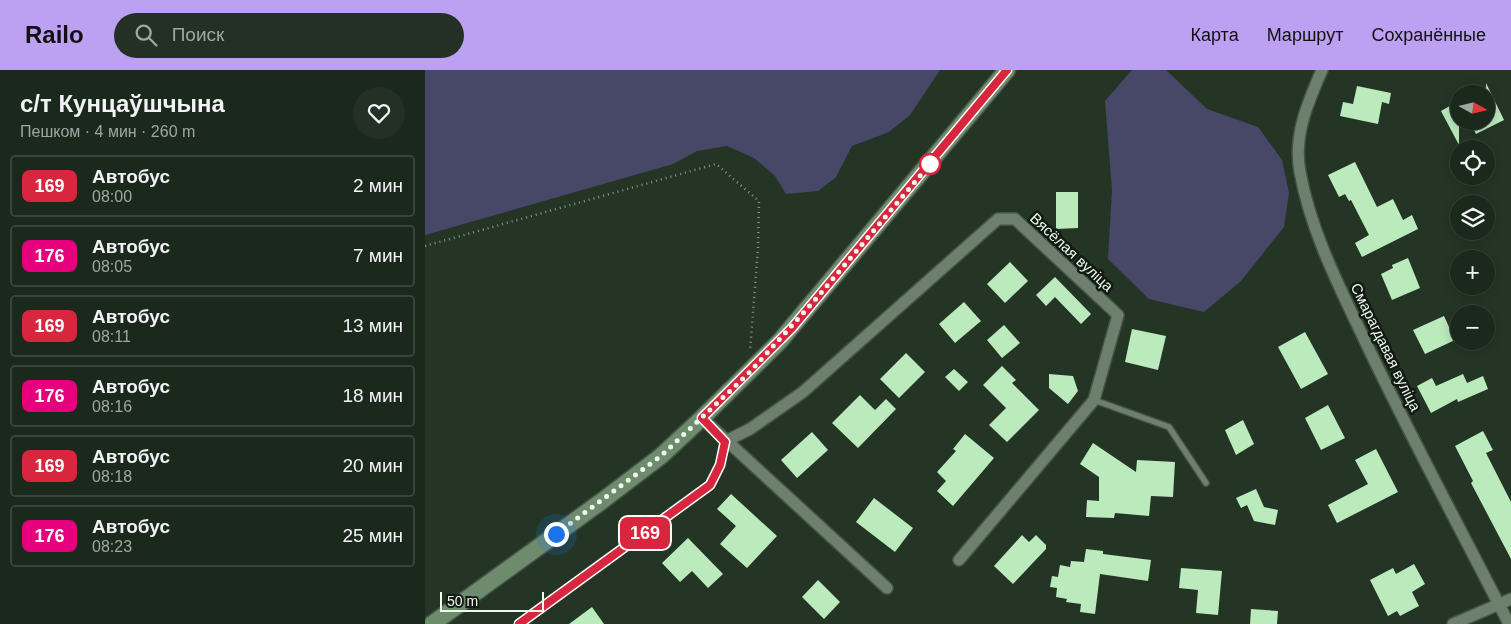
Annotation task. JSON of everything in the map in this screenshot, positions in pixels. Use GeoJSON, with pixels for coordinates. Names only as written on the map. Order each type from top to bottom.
{"type":"FeatureCollection","features":[{"type":"Feature","properties":{"kind":"street"},"geometry":{"type":"LineString","coordinates":[[432,624],[661,456],[748,374],[815,300],[1007,70]]}},
{"type":"Feature","properties":{"kind":"street","name":"Смарагдавая вуліца"},"geometry":{"type":"LineString","coordinates":[[1322,70],[1305,112],[1299,148],[1300,171],[1321,248],[1383,380],[1509,624]]}},
{"type":"Feature","properties":{"kind":"street","name":"Вясёлая вуліца"},"geometry":{"type":"LineString","coordinates":[[725,442],[758,424],[803,392],[998,219],[1015,219],[1119,315],[1094,400],[959,560]]}},
{"type":"Feature","properties":{"kind":"street"},"geometry":{"type":"LineString","coordinates":[[702,418],[725,442],[887,588]]}},
{"type":"Feature","properties":{"kind":"street"},"geometry":{"type":"LineString","coordinates":[[1453,624],[1511,599]]}},
{"type":"Feature","properties":{"kind":"lane"},"geometry":{"type":"LineString","coordinates":[[1094,400],[1169,427],[1206,483]]}},
{"type":"Feature","properties":{"kind":"lane"},"geometry":{"type":"LineString","coordinates":[[519,624],[710,485],[720,465],[725,442]]}},
{"type":"Feature","properties":{"kind":"path"},"geometry":{"type":"LineString","coordinates":[[425,246],[715,164],[759,201],[758,248],[748,374]]}},
{"type":"Feature","properties":{"kind":"shaded area"},"geometry":{"type":"Polygon","coordinates":[[[425,70],[940,70],[910,115],[889,132],[852,146],[836,177],[818,191],[786,194],[775,176],[754,158],[727,146],[697,151],[673,164],[425,235],[425,70]]]}},
{"type":"Feature","properties":{"kind":"shaded area"},"geometry":{"type":"Polygon","coordinates":[[[1132,70],[1166,70],[1207,109],[1258,127],[1282,160],[1289,193],[1284,227],[1241,281],[1204,312],[1149,299],[1108,259],[1112,190],[1105,101],[1132,70]]]}},
{"type":"Feature","properties":{"kind":"building"},"geometry":{"type":"Polygon","coordinates":[[[1357,86],[1391,93],[1389,104],[1382,102],[1378,124],[1340,116],[1343,102],[1353,104],[1357,86]]]}},
{"type":"Feature","properties":{"kind":"building"},"geometry":{"type":"Polygon","coordinates":[[[1495,102],[1504,120],[1495,124],[1495,102]]]}},
{"type":"Feature","properties":{"kind":"building"},"geometry":{"type":"Polygon","coordinates":[[[1450,106],[1450,128],[1441,111],[1450,106]]]}},
{"type":"Feature","properties":{"kind":"building"},"geometry":{"type":"Polygon","coordinates":[[[1451,130],[1459,130],[1459,140],[1456,140],[1451,130]]]}},
{"type":"Feature","properties":{"kind":"building"},"geometry":{"type":"Polygon","coordinates":[[[1474,130],[1484,130],[1476,134],[1474,130]]]}},
{"type":"Feature","properties":{"kind":"building"},"geometry":{"type":"Polygon","coordinates":[[[1355,162],[1377,207],[1393,199],[1403,220],[1412,215],[1418,229],[1362,257],[1355,243],[1369,235],[1351,200],[1349,201],[1345,194],[1339,197],[1328,175],[1355,162]]]}},
{"type":"Feature","properties":{"kind":"building"},"geometry":{"type":"Polygon","coordinates":[[[1056,192],[1078,192],[1078,228],[1056,229],[1056,192]]]}},
{"type":"Feature","properties":{"kind":"building"},"geometry":{"type":"Polygon","coordinates":[[[1408,258],[1420,288],[1392,300],[1381,274],[1393,268],[1392,265],[1408,258]]]}},
{"type":"Feature","properties":{"kind":"building"},"geometry":{"type":"Polygon","coordinates":[[[1010,262],[1028,281],[1005,303],[987,284],[1010,262]]]}},
{"type":"Feature","properties":{"kind":"building"},"geometry":{"type":"Polygon","coordinates":[[[1055,277],[1091,314],[1081,324],[1055,297],[1046,306],[1036,295],[1055,277]]]}},
{"type":"Feature","properties":{"kind":"building"},"geometry":{"type":"Polygon","coordinates":[[[964,302],[981,321],[955,343],[939,324],[964,302]]]}},
{"type":"Feature","properties":{"kind":"building"},"geometry":{"type":"Polygon","coordinates":[[[1444,316],[1450,329],[1450,342],[1425,354],[1413,330],[1444,316]]]}},
{"type":"Feature","properties":{"kind":"building"},"geometry":{"type":"Polygon","coordinates":[[[1004,325],[1020,343],[1002,358],[987,340],[1004,325]]]}},
{"type":"Feature","properties":{"kind":"building"},"geometry":{"type":"Polygon","coordinates":[[[1132,329],[1166,336],[1158,370],[1125,362],[1132,329]]]}},
{"type":"Feature","properties":{"kind":"building"},"geometry":{"type":"Polygon","coordinates":[[[1305,332],[1328,374],[1301,389],[1278,347],[1305,332]]]}},
{"type":"Feature","properties":{"kind":"building"},"geometry":{"type":"Polygon","coordinates":[[[906,353],[925,372],[899,398],[880,379],[906,353]]]}},
{"type":"Feature","properties":{"kind":"building"},"geometry":{"type":"Polygon","coordinates":[[[1002,366],[1016,380],[1012,383],[1039,410],[1007,442],[989,425],[1006,408],[983,385],[1002,366]]]}},
{"type":"Feature","properties":{"kind":"building"},"geometry":{"type":"Polygon","coordinates":[[[954,369],[968,382],[959,391],[945,377],[954,369]]]}},
{"type":"Feature","properties":{"kind":"building"},"geometry":{"type":"Polygon","coordinates":[[[1049,374],[1073,376],[1078,391],[1068,404],[1049,388],[1049,374]]]}},
{"type":"Feature","properties":{"kind":"building"},"geometry":{"type":"Polygon","coordinates":[[[1463,374],[1467,383],[1483,376],[1488,389],[1458,402],[1457,399],[1431,413],[1417,386],[1432,378],[1436,386],[1463,374]]]}},
{"type":"Feature","properties":{"kind":"building"},"geometry":{"type":"Polygon","coordinates":[[[860,395],[875,410],[886,399],[896,409],[858,448],[832,423],[860,395]]]}},
{"type":"Feature","properties":{"kind":"building"},"geometry":{"type":"Polygon","coordinates":[[[1328,405],[1345,438],[1321,450],[1305,418],[1328,405]]]}},
{"type":"Feature","properties":{"kind":"building"},"geometry":{"type":"Polygon","coordinates":[[[1243,420],[1254,444],[1236,455],[1225,430],[1243,420]]]}},
{"type":"Feature","properties":{"kind":"building"},"geometry":{"type":"Polygon","coordinates":[[[1483,431],[1493,450],[1486,453],[1511,502],[1511,559],[1471,483],[1473,481],[1455,446],[1483,431]]]}},
{"type":"Feature","properties":{"kind":"building"},"geometry":{"type":"Polygon","coordinates":[[[812,432],[828,450],[797,478],[781,460],[812,432]]]}},
{"type":"Feature","properties":{"kind":"building"},"geometry":{"type":"Polygon","coordinates":[[[965,434],[994,458],[953,506],[937,491],[946,481],[937,472],[956,451],[953,449],[965,434]]]}},
{"type":"Feature","properties":{"kind":"building"},"geometry":{"type":"Polygon","coordinates":[[[1093,443],[1136,472],[1137,460],[1175,462],[1173,497],[1151,496],[1149,516],[1115,513],[1114,518],[1086,517],[1087,500],[1099,501],[1099,477],[1080,464],[1093,443]]]}},
{"type":"Feature","properties":{"kind":"building"},"geometry":{"type":"Polygon","coordinates":[[[1376,449],[1398,492],[1337,523],[1328,505],[1368,484],[1355,460],[1376,449]]]}},
{"type":"Feature","properties":{"kind":"building"},"geometry":{"type":"Polygon","coordinates":[[[1256,489],[1264,507],[1278,510],[1275,525],[1254,521],[1247,505],[1241,508],[1236,498],[1256,489]]]}},
{"type":"Feature","properties":{"kind":"building"},"geometry":{"type":"Polygon","coordinates":[[[731,494],[777,536],[747,568],[720,544],[736,526],[717,509],[731,494]]]}},
{"type":"Feature","properties":{"kind":"building"},"geometry":{"type":"Polygon","coordinates":[[[874,498],[913,528],[895,552],[856,522],[874,498]]]}},
{"type":"Feature","properties":{"kind":"building"},"geometry":{"type":"Polygon","coordinates":[[[1022,535],[1029,542],[1036,535],[1046,545],[1046,549],[1013,584],[994,566],[1022,535]]]}},
{"type":"Feature","properties":{"kind":"building"},"geometry":{"type":"Polygon","coordinates":[[[688,538],[723,574],[708,588],[692,571],[680,582],[662,563],[688,538]]]}},
{"type":"Feature","properties":{"kind":"building"},"geometry":{"type":"Polygon","coordinates":[[[1086,549],[1103,551],[1103,554],[1151,560],[1148,581],[1100,574],[1095,614],[1080,612],[1081,604],[1066,602],[1067,599],[1056,597],[1057,588],[1050,587],[1052,576],[1058,577],[1060,565],[1070,567],[1071,561],[1084,562],[1086,549]]]}},
{"type":"Feature","properties":{"kind":"building"},"geometry":{"type":"Polygon","coordinates":[[[1414,564],[1425,584],[1412,592],[1419,606],[1400,616],[1397,611],[1388,616],[1370,580],[1393,568],[1396,574],[1414,564]]]}},
{"type":"Feature","properties":{"kind":"building"},"geometry":{"type":"Polygon","coordinates":[[[1181,568],[1222,571],[1218,615],[1196,613],[1198,590],[1179,588],[1181,568]]]}},
{"type":"Feature","properties":{"kind":"building"},"geometry":{"type":"Polygon","coordinates":[[[818,580],[840,602],[824,619],[802,597],[818,580]]]}},
{"type":"Feature","properties":{"kind":"building"},"geometry":{"type":"Polygon","coordinates":[[[592,607],[604,624],[569,624],[592,607]]]}},
{"type":"Feature","properties":{"kind":"building"},"geometry":{"type":"Polygon","coordinates":[[[1251,609],[1278,611],[1277,624],[1250,624],[1251,609]]]}},
{"type":"Feature","properties":{"kind":"bus line","name":"169"},"geometry":{"type":"LineString","coordinates":[[519,624],[710,485],[720,465],[725,442],[702,418],[792,328],[1007,70]]}},
{"type":"Feature","properties":{"kind":"route"},"geometry":{"type":"LineString","coordinates":[[556,534],[661,456],[748,374],[780,341],[930,164]]}}]}
